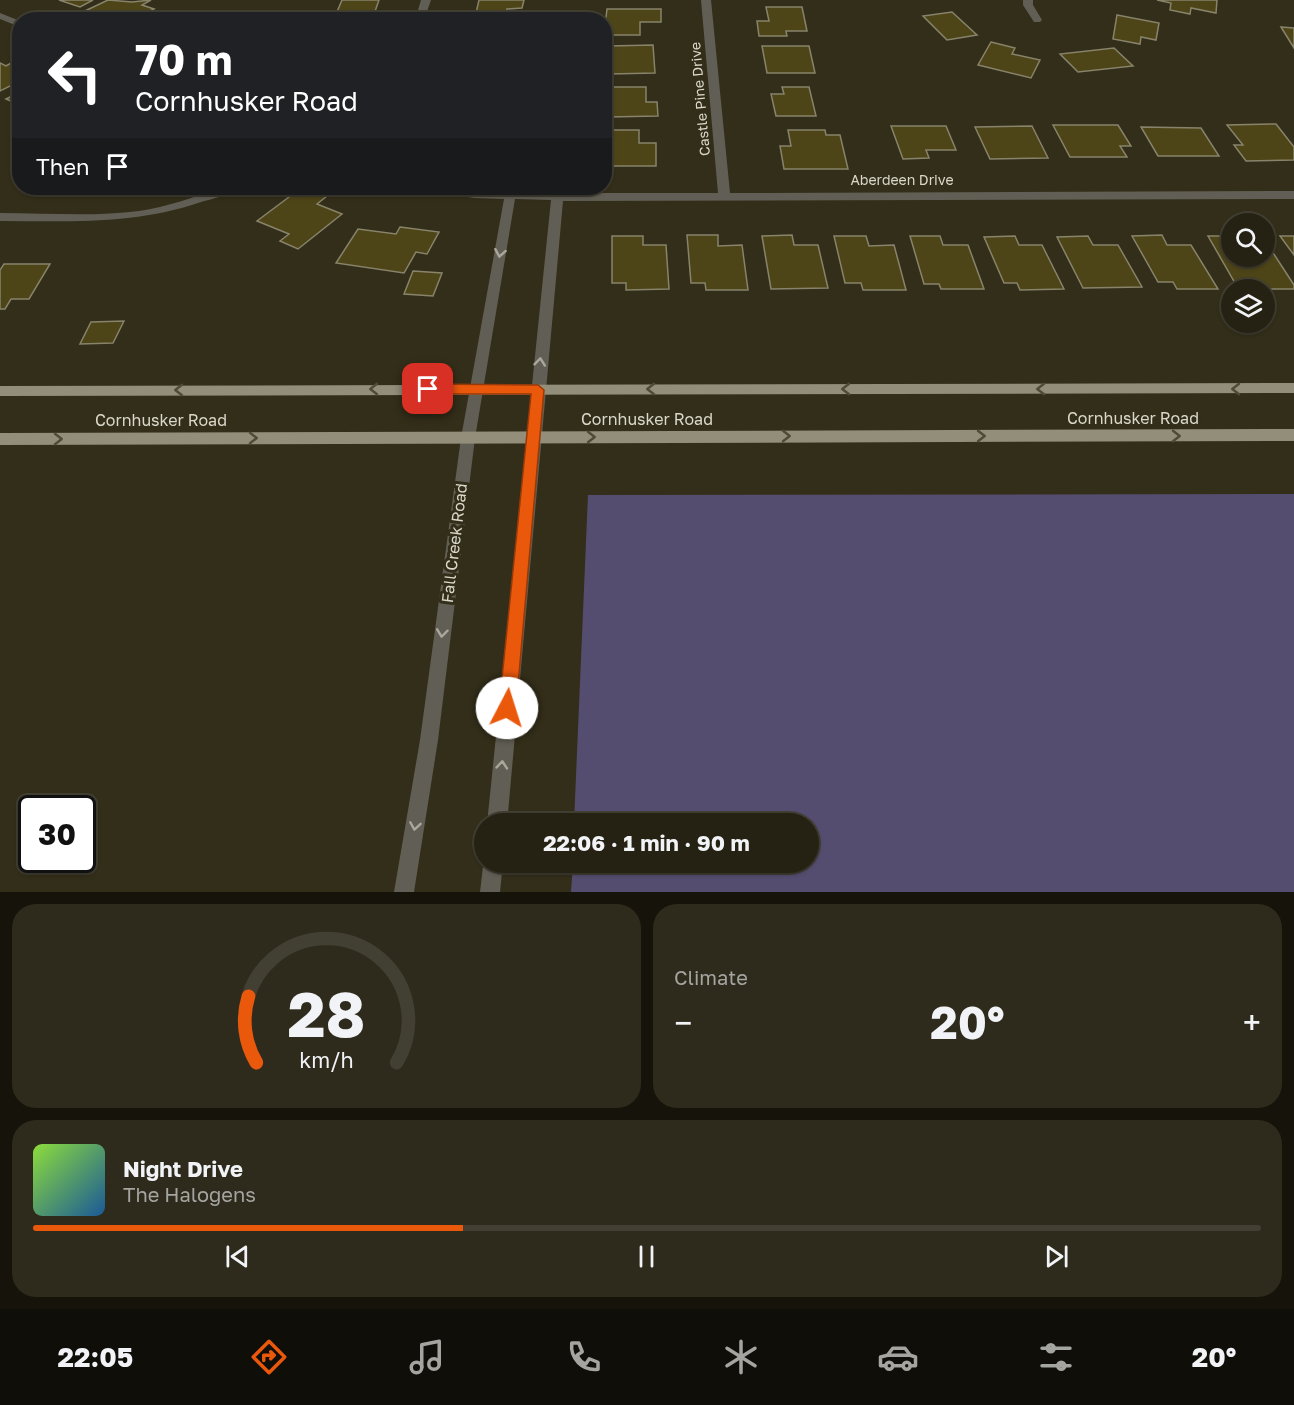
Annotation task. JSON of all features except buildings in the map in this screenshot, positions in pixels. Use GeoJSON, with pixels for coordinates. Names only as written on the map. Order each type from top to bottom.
{"type":"FeatureCollection","features":[{"type":"Feature","properties":{"kind":"main road","name":"Cornhusker Road"},"geometry":{"type":"LineString","coordinates":[[0,391],[1294,388]]}},
{"type":"Feature","properties":{"kind":"main road","name":"Cornhusker Road"},"geometry":{"type":"LineString","coordinates":[[0,439],[1294,435]]}},
{"type":"Feature","properties":{"kind":"street","name":"Castle Pine Drive"},"geometry":{"type":"LineString","coordinates":[[706,0],[724,196]]}},
{"type":"Feature","properties":{"kind":"street"},"geometry":{"type":"LineString","coordinates":[[1028,0],[1028,5],[1037,20]]}},
{"type":"Feature","properties":{"kind":"street"},"geometry":{"type":"LineString","coordinates":[[0,217],[128,216],[167,209],[211,195]]}},
{"type":"Feature","properties":{"kind":"street","name":"Aberdeen Drive"},"geometry":{"type":"LineString","coordinates":[[500,195],[557,197],[1294,195]]}},
{"type":"Feature","properties":{"kind":"street","name":"Fall Creek Road"},"geometry":{"type":"LineString","coordinates":[[404,892],[429,740],[468,438],[510,196]]}},
{"type":"Feature","properties":{"kind":"street"},"geometry":{"type":"LineString","coordinates":[[498,813],[557,197]]}},
{"type":"Feature","properties":{"kind":"street"},"geometry":{"type":"LineString","coordinates":[[490,892],[492,873]]}},
{"type":"Feature","properties":{"kind":"shaded area"},"geometry":{"type":"Polygon","coordinates":[[[1294,494],[1294,892],[571,892],[572,873],[819,873],[819,813],[574,813],[588,495],[1294,494]]]}},
{"type":"Feature","properties":{"kind":"route"},"geometry":{"type":"LineString","coordinates":[[428,389],[538,390],[507,708]]}}]}
